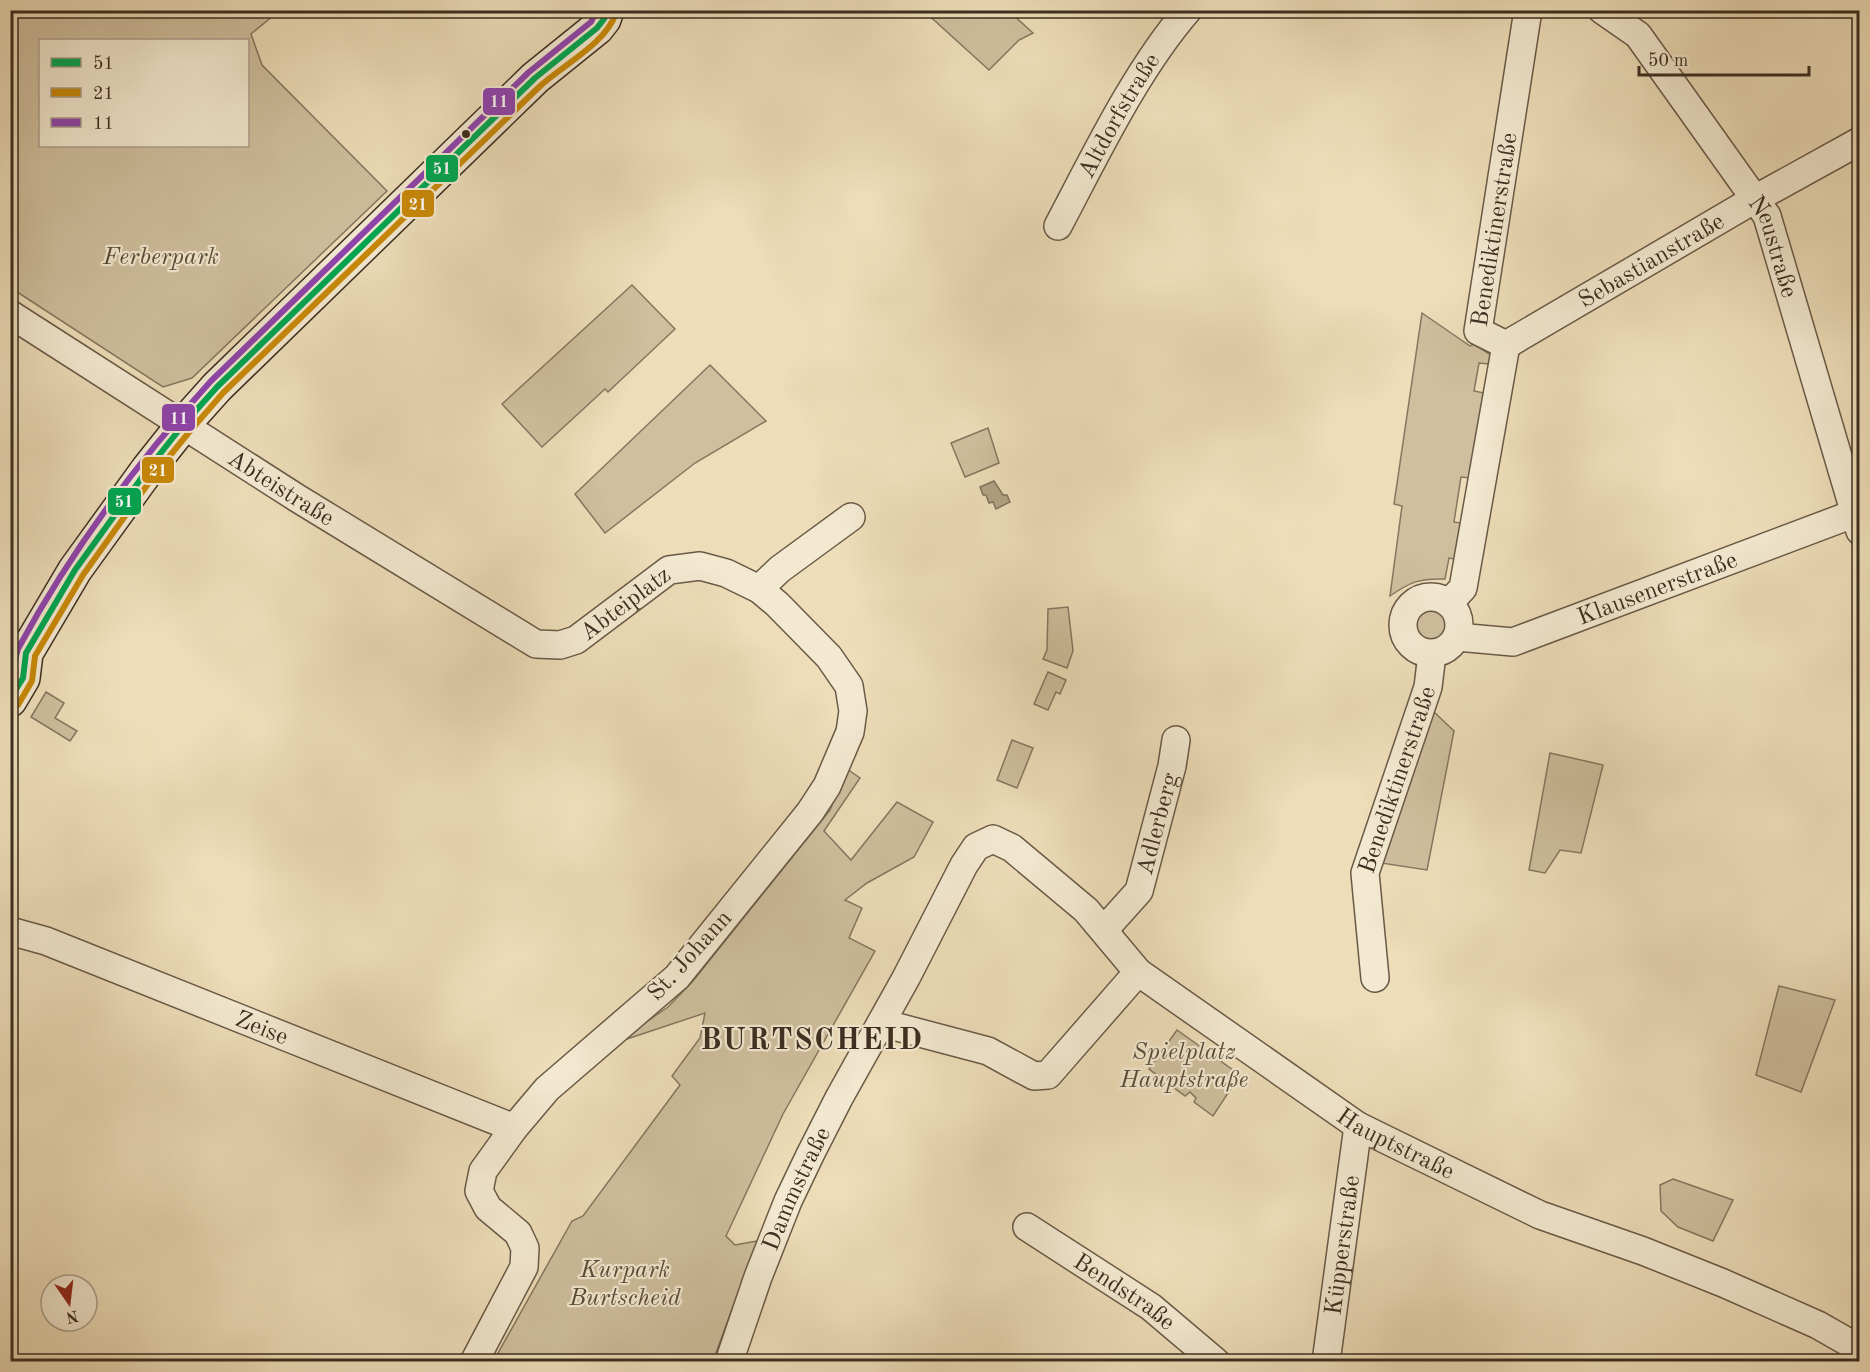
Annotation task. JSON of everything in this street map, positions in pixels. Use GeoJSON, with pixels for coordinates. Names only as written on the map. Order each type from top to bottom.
{"type":"FeatureCollection","features":[{"type":"Feature","properties":{"kind":"main road"},"geometry":{"type":"LineString","coordinates":[[10,700],[23,678],[18,657],[75,570],[183,425],[217,387],[535,78],[597,28],[607,10]]}},
{"type":"Feature","properties":{"kind":"street","name":"Benediktinerstraße"},"geometry":{"type":"LineString","coordinates":[[1449,603],[1463,588],[1506,345],[1478,331],[1528,10]]}},
{"type":"Feature","properties":{"kind":"street","name":"Neustraße"},"geometry":{"type":"LineString","coordinates":[[1602,10],[1638,35],[1767,216],[1856,522]]}},
{"type":"Feature","properties":{"kind":"street","name":"Altdorfstraße"},"geometry":{"type":"LineString","coordinates":[[1058,226],[1174,16]]}},
{"type":"Feature","properties":{"kind":"street","name":"Sebastianstraße"},"geometry":{"type":"LineString","coordinates":[[1506,345],[1755,199],[1860,141]]}},
{"type":"Feature","properties":{"kind":"street","name":"Abteistraße"},"geometry":{"type":"LineString","coordinates":[[10,314],[306,503],[526,638],[536,644],[560,645]]}},
{"type":"Feature","properties":{"kind":"street"},"geometry":{"type":"LineString","coordinates":[[759,589],[780,569],[851,517]]}},
{"type":"Feature","properties":{"kind":"street","name":"Klausenerstraße"},"geometry":{"type":"LineString","coordinates":[[1457,637],[1513,642],[1856,522]]}},
{"type":"Feature","properties":{"kind":"street","name":"Abteiplatz"},"geometry":{"type":"LineString","coordinates":[[560,645],[582,637],[669,570],[700,566],[726,573],[759,589],[777,604],[829,657],[849,686],[853,711],[850,732],[839,759]]}},
{"type":"Feature","properties":{"kind":"street"},"geometry":{"type":"LineString","coordinates":[[1436,597],[1449,603],[1455,610],[1459,628],[1457,637],[1447,649],[1432,654],[1414,648],[1404,633],[1405,615],[1410,607],[1424,598],[1436,597]]}},
{"type":"Feature","properties":{"kind":"street","name":"Benediktinerstraße"},"geometry":{"type":"LineString","coordinates":[[1376,978],[1365,873],[1428,687],[1432,654]]}},
{"type":"Feature","properties":{"kind":"street","name":"Adlerberg"},"geometry":{"type":"LineString","coordinates":[[1104,930],[1139,891],[1172,766],[1176,741]]}},
{"type":"Feature","properties":{"kind":"street","name":"St. Johann"},"geometry":{"type":"LineString","coordinates":[[474,1362],[524,1267],[525,1248],[518,1233],[488,1208],[479,1191],[483,1171],[546,1089],[677,976],[810,812],[827,786],[839,759]]}},
{"type":"Feature","properties":{"kind":"street","name":"Hauptstraße"},"geometry":{"type":"LineString","coordinates":[[993,839],[1012,848],[1086,910],[1138,972],[1358,1126],[1540,1215],[1700,1274],[1818,1325],[1860,1349]]}},
{"type":"Feature","properties":{"kind":"street","name":"Dammstraße"},"geometry":{"type":"LineString","coordinates":[[729,1362],[758,1277],[788,1201],[839,1098],[882,1023],[964,865],[976,847],[993,839]]}},
{"type":"Feature","properties":{"kind":"street","name":"Zeise"},"geometry":{"type":"LineString","coordinates":[[10,931],[46,941],[514,1128]]}},
{"type":"Feature","properties":{"kind":"street"},"geometry":{"type":"LineString","coordinates":[[882,1023],[988,1051],[1034,1076],[1048,1075],[1138,972]]}},
{"type":"Feature","properties":{"kind":"street","name":"Küpperstraße"},"geometry":{"type":"LineString","coordinates":[[1326,1362],[1358,1126]]}},
{"type":"Feature","properties":{"kind":"street","name":"Bendstraße"},"geometry":{"type":"LineString","coordinates":[[1027,1227],[1151,1307],[1216,1362]]}},
{"type":"Feature","properties":{"kind":"green space","name":"Ferberpark"},"geometry":{"type":"Polygon","coordinates":[[[10,11],[279,11],[251,34],[262,65],[387,191],[192,378],[163,387],[11,288],[10,11]]]}},
{"type":"Feature","properties":{"kind":"green space"},"geometry":{"type":"Polygon","coordinates":[[[924,11],[1009,11],[1033,33],[1019,40],[989,70],[924,11]]]}},
{"type":"Feature","properties":{"kind":"green space"},"geometry":{"type":"Polygon","coordinates":[[[632,285],[675,329],[608,392],[605,389],[542,447],[502,404],[632,285]]]}},
{"type":"Feature","properties":{"kind":"green space"},"geometry":{"type":"Polygon","coordinates":[[[1422,313],[1470,346],[1474,344],[1500,361],[1499,365],[1479,363],[1474,391],[1494,395],[1480,479],[1461,477],[1454,522],[1473,525],[1466,561],[1449,558],[1445,579],[1416,582],[1390,596],[1402,506],[1394,504],[1422,313]]]}},
{"type":"Feature","properties":{"kind":"green space"},"geometry":{"type":"Polygon","coordinates":[[[710,365],[766,421],[695,463],[605,533],[575,494],[710,365]]]}},
{"type":"Feature","properties":{"kind":"green space"},"geometry":{"type":"Polygon","coordinates":[[[988,428],[999,463],[965,477],[951,443],[988,428]]]}},
{"type":"Feature","properties":{"kind":"green space"},"geometry":{"type":"Polygon","coordinates":[[[1432,604],[1440,605],[1446,610],[1451,616],[1451,632],[1446,638],[1440,643],[1432,644],[1424,643],[1418,638],[1413,632],[1412,624],[1413,616],[1418,610],[1424,605],[1432,604]]]}},
{"type":"Feature","properties":{"kind":"green space"},"geometry":{"type":"Polygon","coordinates":[[[1068,607],[1073,651],[1067,668],[1043,659],[1047,650],[1048,609],[1068,607]]]}},
{"type":"Feature","properties":{"kind":"green space"},"geometry":{"type":"Polygon","coordinates":[[[1048,672],[1066,680],[1060,694],[1056,692],[1048,710],[1034,704],[1048,672]]]}},
{"type":"Feature","properties":{"kind":"green space"},"geometry":{"type":"Polygon","coordinates":[[[46,692],[64,703],[55,718],[77,731],[70,741],[31,717],[46,692]]]}},
{"type":"Feature","properties":{"kind":"green space"},"geometry":{"type":"Polygon","coordinates":[[[1433,711],[1454,731],[1427,870],[1381,863],[1433,711]]]}},
{"type":"Feature","properties":{"kind":"green space"},"geometry":{"type":"Polygon","coordinates":[[[1012,740],[1033,748],[1017,788],[997,780],[1012,740]]]}},
{"type":"Feature","properties":{"kind":"green space"},"geometry":{"type":"Polygon","coordinates":[[[1550,753],[1603,765],[1581,853],[1560,850],[1545,873],[1529,870],[1550,753]]]}},
{"type":"Feature","properties":{"kind":"green space","name":"Kurpark Burtscheid"},"geometry":{"type":"Polygon","coordinates":[[[847,769],[860,778],[824,831],[851,860],[897,802],[933,822],[914,857],[867,883],[845,900],[862,908],[849,938],[875,951],[783,1114],[726,1236],[735,1245],[757,1241],[713,1361],[493,1362],[572,1221],[583,1216],[680,1085],[672,1076],[700,1038],[705,1013],[615,1043],[668,1007],[693,981],[830,810],[847,769]]]}},
{"type":"Feature","properties":{"kind":"green space"},"geometry":{"type":"Polygon","coordinates":[[[1779,986],[1835,1000],[1801,1092],[1756,1075],[1779,986]]]}},
{"type":"Feature","properties":{"kind":"green space","name":"Spielplatz Hauptstraße"},"geometry":{"type":"Polygon","coordinates":[[[1177,1030],[1240,1075],[1213,1116],[1194,1102],[1196,1098],[1190,1092],[1185,1096],[1149,1069],[1177,1030]]]}},
{"type":"Feature","properties":{"kind":"green space"},"geometry":{"type":"Polygon","coordinates":[[[1673,1179],[1733,1200],[1713,1241],[1678,1227],[1661,1211],[1660,1185],[1673,1179]]]}},
{"type":"Feature","properties":{"kind":"shaded area"},"geometry":{"type":"Polygon","coordinates":[[[994,481],[1003,495],[1007,495],[1010,502],[996,509],[993,502],[989,503],[986,495],[983,495],[980,487],[994,481]]]}},
{"type":"Feature","properties":{"kind":"transit line","name":"11"},"geometry":{"type":"LineString","coordinates":[[10,681],[14,673],[19,647],[61,576],[107,508],[184,411],[211,381],[529,72],[591,22],[597,10]]}},
{"type":"Feature","properties":{"kind":"transit line","name":"51"},"geometry":{"type":"LineString","coordinates":[[10,699],[23,678],[26,653],[75,570],[183,425],[217,387],[535,78],[597,28],[607,10]]}},
{"type":"Feature","properties":{"kind":"transit line","name":"21"},"geometry":{"type":"LineString","coordinates":[[18,705],[32,681],[35,656],[83,575],[155,474],[190,431],[223,393],[538,88],[593,45],[603,35],[616,13]]}},
{"type":"Feature","properties":{"kind":"district","name":"BURTSCHEID"},"geometry":{"type":"Point","coordinates":[812,1039]}}]}
